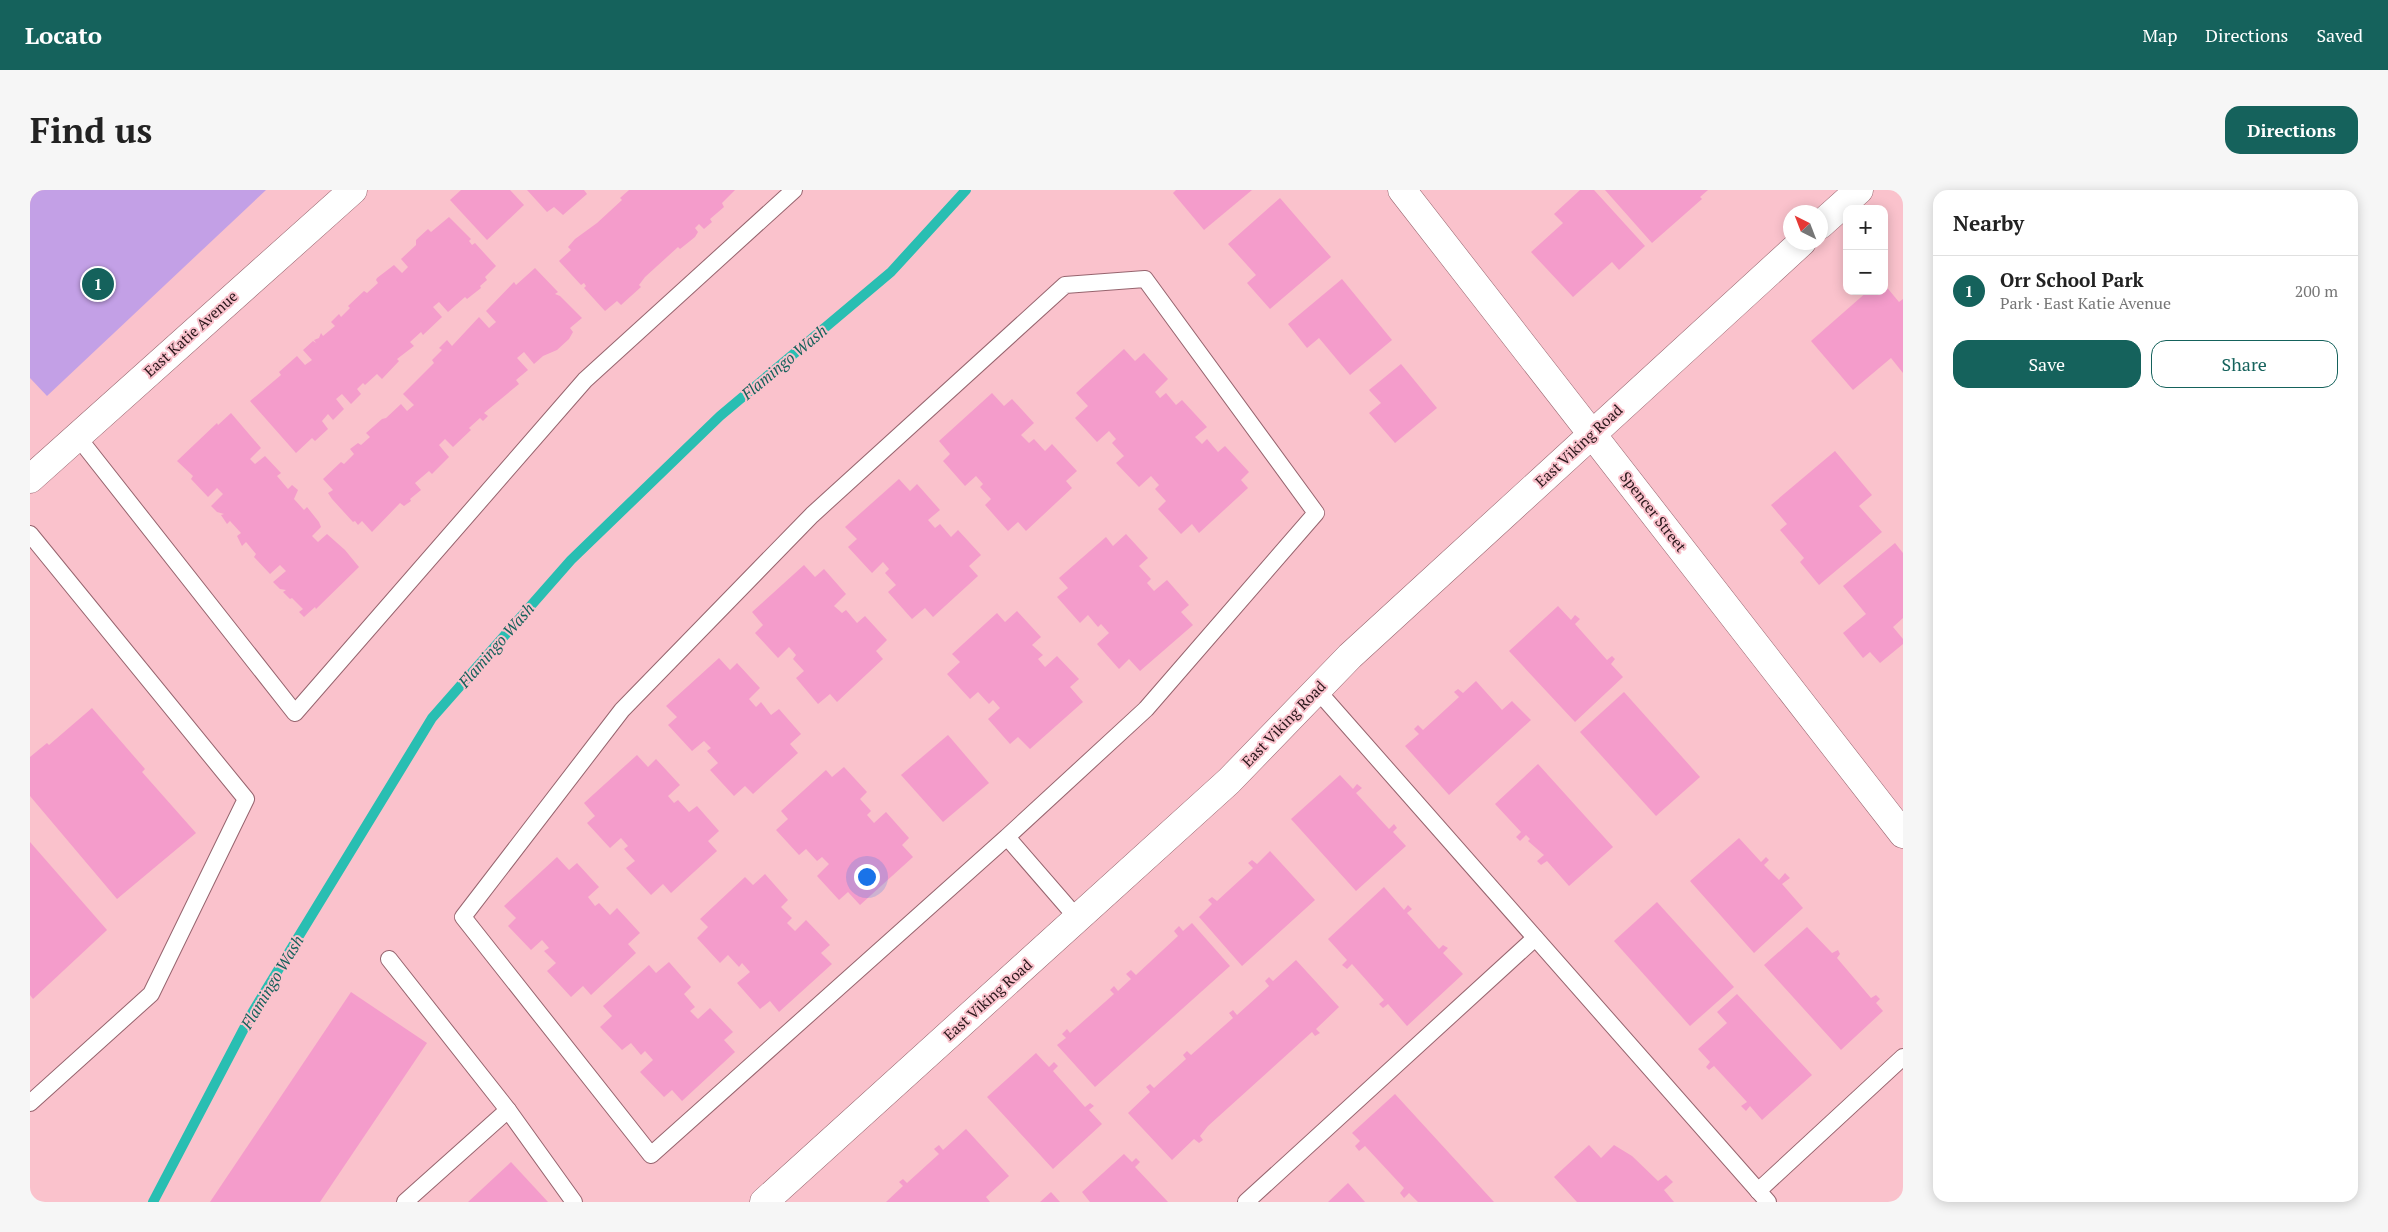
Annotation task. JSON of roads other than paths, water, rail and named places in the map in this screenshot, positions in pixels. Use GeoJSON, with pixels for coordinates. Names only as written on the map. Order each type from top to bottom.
{"type":"FeatureCollection","features":[{"type":"Feature","properties":{"kind":"street","name":"East Katie Avenue"},"geometry":{"type":"LineString","coordinates":[[30,479],[353,190]]}},
{"type":"Feature","properties":{"kind":"street","name":"Spencer Street"},"geometry":{"type":"LineString","coordinates":[[1402,190],[1903,834]]}},
{"type":"Feature","properties":{"kind":"street"},"geometry":{"type":"LineString","coordinates":[[1828,218],[1859,190]]}},
{"type":"Feature","properties":{"kind":"street","name":"East Viking Road"},"geometry":{"type":"LineString","coordinates":[[764,1202],[1229,781],[1350,656],[1793,250]]}},
{"type":"Feature","properties":{"kind":"lane"},"geometry":{"type":"LineString","coordinates":[[77,436],[295,713],[584,380],[794,190]]}},
{"type":"Feature","properties":{"kind":"lane"},"geometry":{"type":"LineString","coordinates":[[1145,279],[1316,513],[1146,709],[1007,837],[652,1155],[463,917],[622,710],[812,515],[1065,285],[1145,279]]}},
{"type":"Feature","properties":{"kind":"lane"},"geometry":{"type":"LineString","coordinates":[[30,534],[246,799],[151,994],[30,1103]]}},
{"type":"Feature","properties":{"kind":"lane"},"geometry":{"type":"LineString","coordinates":[[1317,690],[1764,1196],[1903,1056]]}},
{"type":"Feature","properties":{"kind":"lane"},"geometry":{"type":"LineString","coordinates":[[1007,837],[1078,919]]}},
{"type":"Feature","properties":{"kind":"lane"},"geometry":{"type":"LineString","coordinates":[[1246,1202],[1535,938]]}},
{"type":"Feature","properties":{"kind":"lane"},"geometry":{"type":"LineString","coordinates":[[390,959],[508,1110],[574,1202]]}},
{"type":"Feature","properties":{"kind":"lane"},"geometry":{"type":"LineString","coordinates":[[406,1202],[508,1110]]}},
{"type":"Feature","properties":{"kind":"waterway","name":"Flamingo Wash"},"geometry":{"type":"LineString","coordinates":[[153,1202],[252,1013],[432,718],[571,560],[720,416],[891,272],[966,190]]}},
{"type":"Feature","properties":{"kind":"place","name":"Orr School Park"},"geometry":{"type":"Point","coordinates":[98,284]}}]}
